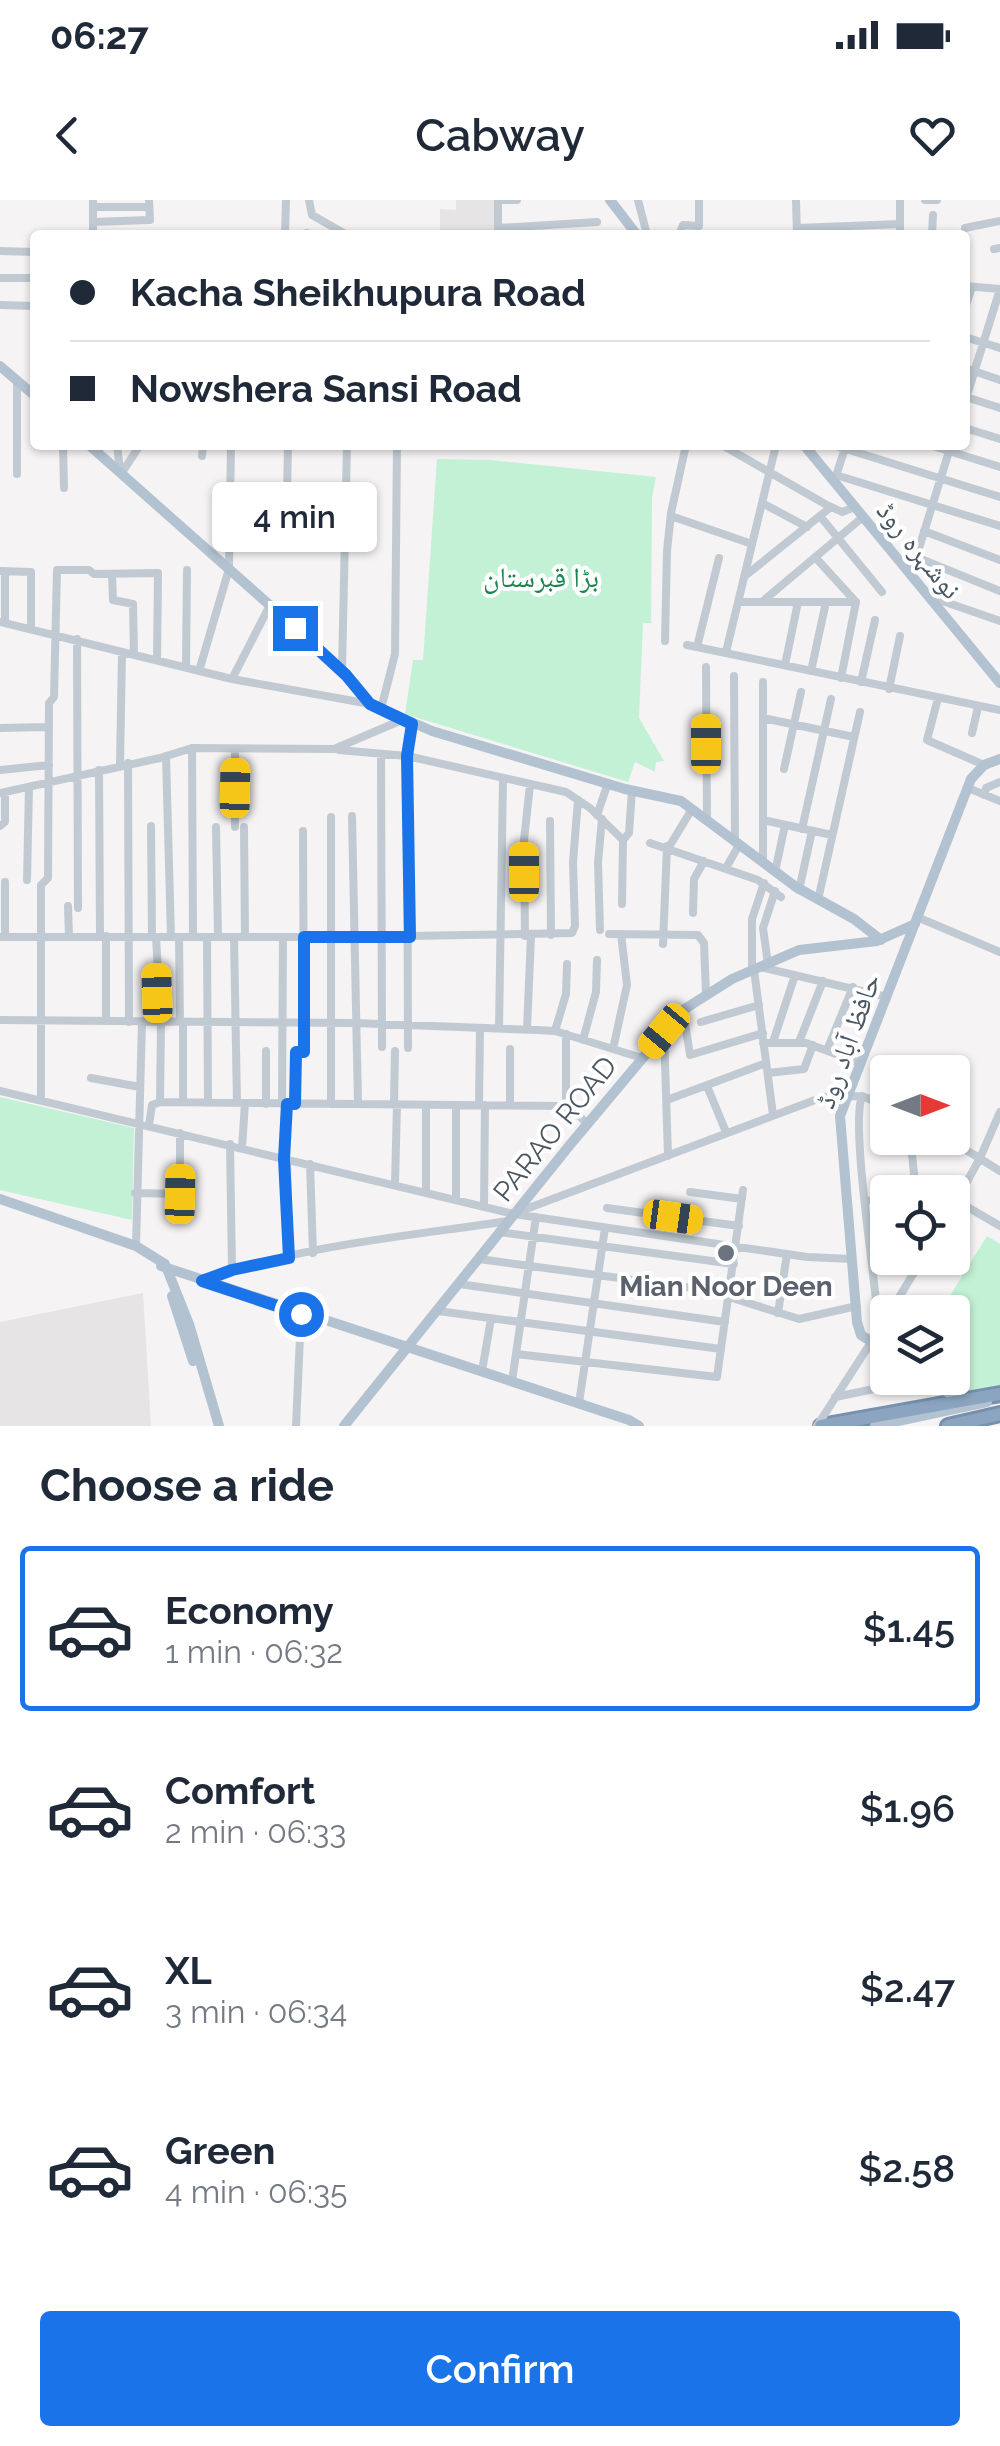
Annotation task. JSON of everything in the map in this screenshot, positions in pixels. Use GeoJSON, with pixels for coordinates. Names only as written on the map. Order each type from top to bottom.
{"type":"FeatureCollection","features":[{"type":"Feature","properties":{"kind":"highway"},"geometry":{"type":"LineString","coordinates":[[819,1426],[962,1402],[1000,1400]]}},
{"type":"Feature","properties":{"kind":"highway"},"geometry":{"type":"LineString","coordinates":[[948,1426],[1000,1414]]}},
{"type":"Feature","properties":{"kind":"main road"},"geometry":{"type":"LineString","coordinates":[[610,200],[633,230]]}},
{"type":"Feature","properties":{"kind":"main road"},"geometry":{"type":"LineString","coordinates":[[0,366],[30,392]]}},
{"type":"Feature","properties":{"kind":"main road"},"geometry":{"type":"LineString","coordinates":[[95,450],[270,605],[376,706],[407,722],[632,790],[681,801],[799,890],[854,918],[881,940]]}},
{"type":"Feature","properties":{"kind":"main road","name":"نوشہرہ روڈ"},"geometry":{"type":"LineString","coordinates":[[809,450],[1000,683]]}},
{"type":"Feature","properties":{"kind":"main road"},"geometry":{"type":"LineString","coordinates":[[984,766],[1000,759]]}},
{"type":"Feature","properties":{"kind":"main road","name":"حافظ آباد روڈ"},"geometry":{"type":"LineString","coordinates":[[870,1340],[859,1329],[840,1124],[848,1094],[968,788],[984,766]]}},
{"type":"Feature","properties":{"kind":"main road","name":"PARAO ROAD"},"geometry":{"type":"LineString","coordinates":[[344,1426],[683,1010],[799,950],[881,940],[916,921]]}},
{"type":"Feature","properties":{"kind":"main road"},"geometry":{"type":"LineString","coordinates":[[0,1201],[136,1246],[158,1257],[190,1324],[216,1426]]}},
{"type":"Feature","properties":{"kind":"main road"},"geometry":{"type":"LineString","coordinates":[[0,1201],[134,1250],[165,1268],[579,1403],[638,1426]]}},
{"type":"Feature","properties":{"kind":"main road"},"geometry":{"type":"LineString","coordinates":[[952,1395],[962,1402]]}},
{"type":"Feature","properties":{"kind":"main road"},"geometry":{"type":"LineString","coordinates":[[875,1426],[1000,1400]]}},
{"type":"Feature","properties":{"kind":"main road"},"geometry":{"type":"LineString","coordinates":[[912,1426],[1000,1400]]}},
{"type":"Feature","properties":{"kind":"street"},"geometry":{"type":"LineString","coordinates":[[285,230],[286,200]]}},
{"type":"Feature","properties":{"kind":"street"},"geometry":{"type":"LineString","coordinates":[[309,200],[312,216],[331,230]]}},
{"type":"Feature","properties":{"kind":"street"},"geometry":{"type":"LineString","coordinates":[[498,230],[498,200],[517,200]]}},
{"type":"Feature","properties":{"kind":"street"},"geometry":{"type":"LineString","coordinates":[[638,200],[646,230]]}},
{"type":"Feature","properties":{"kind":"street"},"geometry":{"type":"LineString","coordinates":[[681,230],[683,226],[699,226],[699,200]]}},
{"type":"Feature","properties":{"kind":"street"},"geometry":{"type":"LineString","coordinates":[[796,200],[797,230]]}},
{"type":"Feature","properties":{"kind":"street"},"geometry":{"type":"LineString","coordinates":[[900,200],[900,230]]}},
{"type":"Feature","properties":{"kind":"street"},"geometry":{"type":"LineString","coordinates":[[925,200],[937,200]]}},
{"type":"Feature","properties":{"kind":"street"},"geometry":{"type":"LineString","coordinates":[[122,221],[123,203]]}},
{"type":"Feature","properties":{"kind":"street"},"geometry":{"type":"LineString","coordinates":[[93,222],[150,220],[149,203],[93,204],[93,222],[93,230]]}},
{"type":"Feature","properties":{"kind":"street"},"geometry":{"type":"LineString","coordinates":[[932,230],[933,214]]}},
{"type":"Feature","properties":{"kind":"street"},"geometry":{"type":"LineString","coordinates":[[965,228],[1000,221]]}},
{"type":"Feature","properties":{"kind":"street"},"geometry":{"type":"LineString","coordinates":[[509,230],[597,222]]}},
{"type":"Feature","properties":{"kind":"street"},"geometry":{"type":"LineString","coordinates":[[823,230],[900,224]]}},
{"type":"Feature","properties":{"kind":"street"},"geometry":{"type":"LineString","coordinates":[[0,251],[30,252]]}},
{"type":"Feature","properties":{"kind":"street"},"geometry":{"type":"LineString","coordinates":[[0,278],[30,278]]}},
{"type":"Feature","properties":{"kind":"street"},"geometry":{"type":"LineString","coordinates":[[970,286],[1000,289],[984,343],[970,370],[1000,380]]}},
{"type":"Feature","properties":{"kind":"street"},"geometry":{"type":"LineString","coordinates":[[0,306],[30,306]]}},
{"type":"Feature","properties":{"kind":"street"},"geometry":{"type":"LineString","coordinates":[[970,339],[1000,348]]}},
{"type":"Feature","properties":{"kind":"street"},"geometry":{"type":"LineString","coordinates":[[17,381],[17,474]]}},
{"type":"Feature","properties":{"kind":"street"},"geometry":{"type":"LineString","coordinates":[[970,400],[1000,408]]}},
{"type":"Feature","properties":{"kind":"street"},"geometry":{"type":"LineString","coordinates":[[970,430],[1000,439]]}},
{"type":"Feature","properties":{"kind":"street"},"geometry":{"type":"LineString","coordinates":[[63,450],[64,488]]}},
{"type":"Feature","properties":{"kind":"street"},"geometry":{"type":"LineString","coordinates":[[118,450],[121,474]]}},
{"type":"Feature","properties":{"kind":"street"},"geometry":{"type":"LineString","coordinates":[[121,474],[137,450]]}},
{"type":"Feature","properties":{"kind":"street"},"geometry":{"type":"LineString","coordinates":[[202,456],[203,450]]}},
{"type":"Feature","properties":{"kind":"street"},"geometry":{"type":"LineString","coordinates":[[199,670],[229,569],[231,450]]}},
{"type":"Feature","properties":{"kind":"street"},"geometry":{"type":"LineString","coordinates":[[288,450],[286,545],[346,546]]}},
{"type":"Feature","properties":{"kind":"street"},"geometry":{"type":"LineString","coordinates":[[342,672],[347,450]]}},
{"type":"Feature","properties":{"kind":"street"},"geometry":{"type":"LineString","coordinates":[[30,628],[31,572],[3,572],[2,622],[232,679],[376,706],[395,654],[397,450]]}},
{"type":"Feature","properties":{"kind":"street"},"geometry":{"type":"LineString","coordinates":[[666,641],[671,516],[685,450]]}},
{"type":"Feature","properties":{"kind":"street"},"geometry":{"type":"LineString","coordinates":[[731,450],[831,507],[859,512]]}},
{"type":"Feature","properties":{"kind":"street"},"geometry":{"type":"LineString","coordinates":[[726,652],[775,450]]}},
{"type":"Feature","properties":{"kind":"street"},"geometry":{"type":"LineString","coordinates":[[844,450],[835,479],[1000,526]]}},
{"type":"Feature","properties":{"kind":"street"},"geometry":{"type":"LineString","coordinates":[[854,450],[1000,496]]}},
{"type":"Feature","properties":{"kind":"street"},"geometry":{"type":"LineString","coordinates":[[910,575],[950,450]]}},
{"type":"Feature","properties":{"kind":"street"},"geometry":{"type":"LineString","coordinates":[[956,450],[1000,467]]}},
{"type":"Feature","properties":{"kind":"street"},"geometry":{"type":"LineString","coordinates":[[762,503],[807,527]]}},
{"type":"Feature","properties":{"kind":"street"},"geometry":{"type":"LineString","coordinates":[[744,576],[831,507]]}},
{"type":"Feature","properties":{"kind":"street"},"geometry":{"type":"LineString","coordinates":[[761,602],[838,538],[859,512]]}},
{"type":"Feature","properties":{"kind":"street"},"geometry":{"type":"LineString","coordinates":[[671,516],[752,544]]}},
{"type":"Feature","properties":{"kind":"street"},"geometry":{"type":"LineString","coordinates":[[820,516],[882,592]]}},
{"type":"Feature","properties":{"kind":"street"},"geometry":{"type":"LineString","coordinates":[[924,532],[1000,560]]}},
{"type":"Feature","properties":{"kind":"street"},"geometry":{"type":"LineString","coordinates":[[815,557],[856,602]]}},
{"type":"Feature","properties":{"kind":"street"},"geometry":{"type":"LineString","coordinates":[[916,557],[1000,590]]}},
{"type":"Feature","properties":{"kind":"street"},"geometry":{"type":"LineString","coordinates":[[719,558],[692,646],[1000,710]]}},
{"type":"Feature","properties":{"kind":"street"},"geometry":{"type":"LineString","coordinates":[[40,1099],[41,885],[48,878],[49,702],[54,697],[57,570],[158,573],[158,659]]}},
{"type":"Feature","properties":{"kind":"street"},"geometry":{"type":"LineString","coordinates":[[186,667],[187,570]]}},
{"type":"Feature","properties":{"kind":"street"},"geometry":{"type":"LineString","coordinates":[[112,574],[113,600],[133,604],[134,655]]}},
{"type":"Feature","properties":{"kind":"street"},"geometry":{"type":"LineString","coordinates":[[928,596],[1000,620]]}},
{"type":"Feature","properties":{"kind":"street"},"geometry":{"type":"LineString","coordinates":[[738,602],[856,602]]}},
{"type":"Feature","properties":{"kind":"street"},"geometry":{"type":"LineString","coordinates":[[784,665],[798,602]]}},
{"type":"Feature","properties":{"kind":"street"},"geometry":{"type":"LineString","coordinates":[[810,671],[826,602]]}},
{"type":"Feature","properties":{"kind":"street"},"geometry":{"type":"LineString","coordinates":[[840,678],[856,602]]}},
{"type":"Feature","properties":{"kind":"street"},"geometry":{"type":"LineString","coordinates":[[232,679],[270,605]]}},
{"type":"Feature","properties":{"kind":"street"},"geometry":{"type":"LineString","coordinates":[[861,682],[874,620]]}},
{"type":"Feature","properties":{"kind":"street"},"geometry":{"type":"LineString","coordinates":[[889,689],[900,636]]}},
{"type":"Feature","properties":{"kind":"street"},"geometry":{"type":"LineString","coordinates":[[69,937],[77,776],[78,640]]}},
{"type":"Feature","properties":{"kind":"street"},"geometry":{"type":"LineString","coordinates":[[122,653],[129,1022]]}},
{"type":"Feature","properties":{"kind":"street"},"geometry":{"type":"LineString","coordinates":[[706,667],[707,820]]}},
{"type":"Feature","properties":{"kind":"street"},"geometry":{"type":"LineString","coordinates":[[726,868],[737,843],[734,676]]}},
{"type":"Feature","properties":{"kind":"street"},"geometry":{"type":"LineString","coordinates":[[762,682],[764,863]]}},
{"type":"Feature","properties":{"kind":"street"},"geometry":{"type":"LineString","coordinates":[[784,769],[800,692]]}},
{"type":"Feature","properties":{"kind":"street"},"geometry":{"type":"LineString","coordinates":[[938,698],[928,740],[984,766]]}},
{"type":"Feature","properties":{"kind":"street"},"geometry":{"type":"LineString","coordinates":[[802,829],[831,699]]}},
{"type":"Feature","properties":{"kind":"street"},"geometry":{"type":"LineString","coordinates":[[972,734],[978,706]]}},
{"type":"Feature","properties":{"kind":"street"},"geometry":{"type":"LineString","coordinates":[[818,900],[860,712]]}},
{"type":"Feature","properties":{"kind":"street"},"geometry":{"type":"LineString","coordinates":[[763,718],[854,736]]}},
{"type":"Feature","properties":{"kind":"street"},"geometry":{"type":"LineString","coordinates":[[334,749],[407,722],[408,1048]]}},
{"type":"Feature","properties":{"kind":"street"},"geometry":{"type":"LineString","coordinates":[[0,728],[49,727]]}},
{"type":"Feature","properties":{"kind":"street"},"geometry":{"type":"LineString","coordinates":[[192,748],[193,937]]}},
{"type":"Feature","properties":{"kind":"street"},"geometry":{"type":"LineString","coordinates":[[0,826],[6,822],[2,793],[192,748],[334,749],[407,756],[566,792],[623,840]]}},
{"type":"Feature","properties":{"kind":"street"},"geometry":{"type":"LineString","coordinates":[[236,749],[245,937]]}},
{"type":"Feature","properties":{"kind":"street"},"geometry":{"type":"LineString","coordinates":[[381,755],[382,1047]]}},
{"type":"Feature","properties":{"kind":"street"},"geometry":{"type":"LineString","coordinates":[[166,756],[183,1102]]}},
{"type":"Feature","properties":{"kind":"street"},"geometry":{"type":"LineString","coordinates":[[0,770],[49,764]]}},
{"type":"Feature","properties":{"kind":"street"},"geometry":{"type":"LineString","coordinates":[[100,770],[106,1022]]}},
{"type":"Feature","properties":{"kind":"street"},"geometry":{"type":"LineString","coordinates":[[499,1028],[502,779]]}},
{"type":"Feature","properties":{"kind":"street"},"geometry":{"type":"LineString","coordinates":[[984,795],[986,788],[1000,782]]}},
{"type":"Feature","properties":{"kind":"street"},"geometry":{"type":"LineString","coordinates":[[608,783],[600,817],[598,862],[605,932],[694,934],[702,938],[706,995]]}},
{"type":"Feature","properties":{"kind":"street"},"geometry":{"type":"LineString","coordinates":[[527,1029],[524,840],[530,785]]}},
{"type":"Feature","properties":{"kind":"street"},"geometry":{"type":"LineString","coordinates":[[28,880],[29,787]]}},
{"type":"Feature","properties":{"kind":"street"},"geometry":{"type":"LineString","coordinates":[[968,788],[1000,802]]}},
{"type":"Feature","properties":{"kind":"street"},"geometry":{"type":"LineString","coordinates":[[622,904],[623,840],[628,833],[632,790]]}},
{"type":"Feature","properties":{"kind":"street"},"geometry":{"type":"LineString","coordinates":[[5,882],[2,937],[550,935],[574,931],[578,800]]}},
{"type":"Feature","properties":{"kind":"street"},"geometry":{"type":"LineString","coordinates":[[663,944],[668,847],[692,809]]}},
{"type":"Feature","properties":{"kind":"street"},"geometry":{"type":"LineString","coordinates":[[352,816],[358,1104]]}},
{"type":"Feature","properties":{"kind":"street"},"geometry":{"type":"LineString","coordinates":[[331,817],[332,1104]]}},
{"type":"Feature","properties":{"kind":"street"},"geometry":{"type":"LineString","coordinates":[[763,820],[832,835]]}},
{"type":"Feature","properties":{"kind":"street"},"geometry":{"type":"LineString","coordinates":[[550,821],[550,935]]}},
{"type":"Feature","properties":{"kind":"street"},"geometry":{"type":"LineString","coordinates":[[775,872],[784,825]]}},
{"type":"Feature","properties":{"kind":"street"},"geometry":{"type":"LineString","coordinates":[[151,826],[161,1022],[160,1102]]}},
{"type":"Feature","properties":{"kind":"street"},"geometry":{"type":"LineString","coordinates":[[216,827],[218,937]]}},
{"type":"Feature","properties":{"kind":"street"},"geometry":{"type":"LineString","coordinates":[[799,890],[812,831]]}},
{"type":"Feature","properties":{"kind":"street"},"geometry":{"type":"LineString","coordinates":[[288,1104],[296,1052],[304,1052],[302,832]]}},
{"type":"Feature","properties":{"kind":"street"},"geometry":{"type":"LineString","coordinates":[[650,843],[764,883],[778,894],[764,928],[758,968]]}},
{"type":"Feature","properties":{"kind":"street"},"geometry":{"type":"LineString","coordinates":[[693,913],[694,879],[704,860]]}},
{"type":"Feature","properties":{"kind":"street"},"geometry":{"type":"LineString","coordinates":[[764,883],[752,919],[774,1115]]}},
{"type":"Feature","properties":{"kind":"street"},"geometry":{"type":"LineString","coordinates":[[916,921],[1000,952]]}},
{"type":"Feature","properties":{"kind":"street"},"geometry":{"type":"LineString","coordinates":[[613,1049],[627,985],[621,934]]}},
{"type":"Feature","properties":{"kind":"street"},"geometry":{"type":"LineString","coordinates":[[207,937],[208,1103]]}},
{"type":"Feature","properties":{"kind":"street"},"geometry":{"type":"LineString","coordinates":[[234,937],[242,1148]]}},
{"type":"Feature","properties":{"kind":"street"},"geometry":{"type":"LineString","coordinates":[[283,937],[289,1258]]}},
{"type":"Feature","properties":{"kind":"street"},"geometry":{"type":"LineString","coordinates":[[583,1040],[596,992],[597,960]]}},
{"type":"Feature","properties":{"kind":"street"},"geometry":{"type":"LineString","coordinates":[[555,1031],[566,994],[567,964]]}},
{"type":"Feature","properties":{"kind":"street"},"geometry":{"type":"LineString","coordinates":[[758,968],[886,997]]}},
{"type":"Feature","properties":{"kind":"street"},"geometry":{"type":"LineString","coordinates":[[766,1039],[795,975]]}},
{"type":"Feature","properties":{"kind":"street"},"geometry":{"type":"LineString","coordinates":[[798,1042],[824,981]]}},
{"type":"Feature","properties":{"kind":"street"},"geometry":{"type":"LineString","coordinates":[[827,1050],[853,988]]}},
{"type":"Feature","properties":{"kind":"street"},"geometry":{"type":"LineString","coordinates":[[701,1022],[759,1005]]}},
{"type":"Feature","properties":{"kind":"street"},"geometry":{"type":"LineString","coordinates":[[683,1010],[690,1055],[766,1039],[798,1042],[860,1064]]}},
{"type":"Feature","properties":{"kind":"street"},"geometry":{"type":"LineString","coordinates":[[0,1020],[356,1023],[527,1029],[555,1031],[642,1058]]}},
{"type":"Feature","properties":{"kind":"street"},"geometry":{"type":"LineString","coordinates":[[136,1246],[135,1193],[144,1124],[140,1087],[142,1022]]}},
{"type":"Feature","properties":{"kind":"street"},"geometry":{"type":"LineString","coordinates":[[480,1028],[484,1206]]}},
{"type":"Feature","properties":{"kind":"street"},"geometry":{"type":"LineString","coordinates":[[664,1031],[668,1156]]}},
{"type":"Feature","properties":{"kind":"street"},"geometry":{"type":"LineString","coordinates":[[566,1034],[566,1108]]}},
{"type":"Feature","properties":{"kind":"street"},"geometry":{"type":"LineString","coordinates":[[768,1074],[804,1068],[813,1046]]}},
{"type":"Feature","properties":{"kind":"street"},"geometry":{"type":"LineString","coordinates":[[510,1049],[510,1105]]}},
{"type":"Feature","properties":{"kind":"street"},"geometry":{"type":"LineString","coordinates":[[266,1051],[266,1104]]}},
{"type":"Feature","properties":{"kind":"street"},"geometry":{"type":"LineString","coordinates":[[394,1051],[395,1184]]}},
{"type":"Feature","properties":{"kind":"street"},"geometry":{"type":"LineString","coordinates":[[667,1100],[766,1063]]}},
{"type":"Feature","properties":{"kind":"street"},"geometry":{"type":"LineString","coordinates":[[91,1078],[140,1087]]}},
{"type":"Feature","properties":{"kind":"street"},"geometry":{"type":"LineString","coordinates":[[708,1086],[726,1132]]}},
{"type":"Feature","properties":{"kind":"street"},"geometry":{"type":"LineString","coordinates":[[0,1090],[426,1191],[484,1206],[511,1218],[824,1097],[848,1094],[870,1099]]}},
{"type":"Feature","properties":{"kind":"street"},"geometry":{"type":"LineString","coordinates":[[862,1096],[858,1104],[875,1295]]}},
{"type":"Feature","properties":{"kind":"street"},"geometry":{"type":"LineString","coordinates":[[144,1124],[152,1106],[160,1102],[510,1105],[566,1108],[575,1111],[587,1124]]}},
{"type":"Feature","properties":{"kind":"street"},"geometry":{"type":"LineString","coordinates":[[426,1104],[426,1191]]}},
{"type":"Feature","properties":{"kind":"street"},"geometry":{"type":"LineString","coordinates":[[456,1104],[456,1199]]}},
{"type":"Feature","properties":{"kind":"street"},"geometry":{"type":"LineString","coordinates":[[970,1175],[997,1129],[1000,1112]]}},
{"type":"Feature","properties":{"kind":"street"},"geometry":{"type":"LineString","coordinates":[[135,1193],[180,1194],[180,1132]]}},
{"type":"Feature","properties":{"kind":"street"},"geometry":{"type":"LineString","coordinates":[[230,1144],[232,1270]]}},
{"type":"Feature","properties":{"kind":"street"},"geometry":{"type":"LineString","coordinates":[[970,1152],[1000,1171]]}},
{"type":"Feature","properties":{"kind":"street"},"geometry":{"type":"LineString","coordinates":[[912,1156],[915,1175]]}},
{"type":"Feature","properties":{"kind":"street"},"geometry":{"type":"LineString","coordinates":[[310,1164],[313,1253]]}},
{"type":"Feature","properties":{"kind":"street"},"geometry":{"type":"LineString","coordinates":[[516,1354],[717,1377],[743,1194],[690,1192]]}},
{"type":"Feature","properties":{"kind":"street"},"geometry":{"type":"LineString","coordinates":[[607,1208],[739,1226]]}},
{"type":"Feature","properties":{"kind":"street"},"geometry":{"type":"LineString","coordinates":[[970,1211],[1000,1226]]}},
{"type":"Feature","properties":{"kind":"street"},"geometry":{"type":"LineString","coordinates":[[202,1281],[232,1270],[313,1253],[536,1217],[787,1254],[852,1259]]}},
{"type":"Feature","properties":{"kind":"street"},"geometry":{"type":"LineString","coordinates":[[512,1381],[536,1217]]}},
{"type":"Feature","properties":{"kind":"street"},"geometry":{"type":"LineString","coordinates":[[579,1403],[605,1228]]}},
{"type":"Feature","properties":{"kind":"street"},"geometry":{"type":"LineString","coordinates":[[500,1232],[734,1264]]}},
{"type":"Feature","properties":{"kind":"street"},"geometry":{"type":"LineString","coordinates":[[778,1312],[787,1254]]}},
{"type":"Feature","properties":{"kind":"street"},"geometry":{"type":"LineString","coordinates":[[479,1258],[729,1295],[804,1319],[857,1306]]}},
{"type":"Feature","properties":{"kind":"street"},"geometry":{"type":"LineString","coordinates":[[459,1284],[725,1322]]}},
{"type":"Feature","properties":{"kind":"street"},"geometry":{"type":"LineString","coordinates":[[438,1311],[721,1350]]}},
{"type":"Feature","properties":{"kind":"street"},"geometry":{"type":"LineString","coordinates":[[296,1426],[301,1314]]}},
{"type":"Feature","properties":{"kind":"street"},"geometry":{"type":"LineString","coordinates":[[482,1371],[490,1319]]}},
{"type":"Feature","properties":{"kind":"street"},"geometry":{"type":"LineString","coordinates":[[819,1426],[870,1345]]}},
{"type":"Feature","properties":{"kind":"street"},"geometry":{"type":"LineString","coordinates":[[836,1397],[870,1390]]}},
{"type":"Feature","properties":{"kind":"shaded area"},"geometry":{"type":"Polygon","coordinates":[[[456,200],[498,200],[498,230],[440,230],[440,209],[456,210],[456,200]]]}},
{"type":"Feature","properties":{"kind":"shaded area"},"geometry":{"type":"Polygon","coordinates":[[[143,1293],[151,1426],[0,1426],[0,1322],[143,1293]]]}},
{"type":"Feature","properties":{"kind":"green space","name":"بڑا قبرستان"},"geometry":{"type":"Polygon","coordinates":[[[437,459],[490,460],[656,477],[652,498],[651,623],[643,623],[639,718],[664,761],[656,762],[655,772],[635,762],[628,782],[405,714],[413,660],[423,660],[437,459]]]}},
{"type":"Feature","properties":{"kind":"green space"},"geometry":{"type":"Polygon","coordinates":[[[0,1097],[134,1128],[132,1220],[0,1190],[0,1097]]]}},
{"type":"Feature","properties":{"kind":"green space"},"geometry":{"type":"Polygon","coordinates":[[[987,1236],[1000,1244],[1000,1388],[970,1393],[970,1295],[951,1295],[963,1275],[970,1275],[970,1263],[987,1236]]]}},
{"type":"Feature","properties":{"kind":"place","name":"Mian Noor Deen"},"geometry":{"type":"Point","coordinates":[726,1253]}},
{"type":"Feature","properties":{"kind":"route"},"geometry":{"type":"LineString","coordinates":[[295,628],[346,675],[370,704],[412,724],[407,756],[410,937],[304,937],[304,1052],[296,1052],[295,1104],[287,1104],[284,1159],[289,1258],[202,1281],[301,1314]]}}]}
